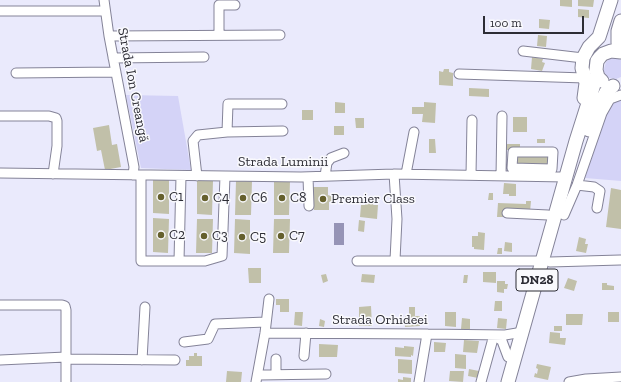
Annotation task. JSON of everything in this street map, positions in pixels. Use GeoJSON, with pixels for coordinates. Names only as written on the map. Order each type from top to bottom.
{"type":"FeatureCollection","features":[{"type":"Feature","properties":{"kind":"highway"},"geometry":{"type":"LineString","coordinates":[[611,0],[599,37],[589,47],[583,58],[582,68],[604,84],[619,87]]}},
{"type":"Feature","properties":{"kind":"highway"},"geometry":{"type":"LineString","coordinates":[[591,76],[597,61],[603,54],[617,0]]}},
{"type":"Feature","properties":{"kind":"highway"},"geometry":{"type":"LineString","coordinates":[[621,21],[618,31],[618,42],[621,47]]}},
{"type":"Feature","properties":{"kind":"highway"},"geometry":{"type":"LineString","coordinates":[[603,54],[611,51],[621,52]]}},
{"type":"Feature","properties":{"kind":"highway","name":"DN28"},"geometry":{"type":"LineString","coordinates":[[559,216],[566,177],[576,141],[577,129],[586,91],[591,76]]}},
{"type":"Feature","properties":{"kind":"highway","name":"DN28"},"geometry":{"type":"LineString","coordinates":[[516,382],[559,216],[594,116],[606,92],[619,87]]}},
{"type":"Feature","properties":{"kind":"highway","name":"DN28"},"geometry":{"type":"LineString","coordinates":[[508,382],[546,262]]}},
{"type":"Feature","properties":{"kind":"street","name":"Strada Ion Creangă"},"geometry":{"type":"LineString","coordinates":[[104,0],[113,58],[134,167],[137,175],[141,261],[179,261]]}},
{"type":"Feature","properties":{"kind":"street"},"geometry":{"type":"LineString","coordinates":[[219,35],[219,5],[235,5]]}},
{"type":"Feature","properties":{"kind":"street"},"geometry":{"type":"LineString","coordinates":[[0,11],[105,11]]}},
{"type":"Feature","properties":{"kind":"street"},"geometry":{"type":"LineString","coordinates":[[109,36],[280,35]]}},
{"type":"Feature","properties":{"kind":"street"},"geometry":{"type":"LineString","coordinates":[[523,51],[583,58]]}},
{"type":"Feature","properties":{"kind":"street"},"geometry":{"type":"LineString","coordinates":[[113,58],[204,57]]}},
{"type":"Feature","properties":{"kind":"street"},"geometry":{"type":"LineString","coordinates":[[16,73],[116,72]]}},
{"type":"Feature","properties":{"kind":"street"},"geometry":{"type":"LineString","coordinates":[[459,74],[591,76]]}},
{"type":"Feature","properties":{"kind":"street"},"geometry":{"type":"LineString","coordinates":[[507,214],[559,216],[578,185],[602,113],[619,87]]}},
{"type":"Feature","properties":{"kind":"street"},"geometry":{"type":"LineString","coordinates":[[227,132],[228,104],[282,104]]}},
{"type":"Feature","properties":{"kind":"street"},"geometry":{"type":"LineString","coordinates":[[0,116],[49,116],[56,118],[54,174]]}},
{"type":"Feature","properties":{"kind":"street"},"geometry":{"type":"LineString","coordinates":[[501,176],[502,116]]}},
{"type":"Feature","properties":{"kind":"street"},"geometry":{"type":"LineString","coordinates":[[471,175],[472,120]]}},
{"type":"Feature","properties":{"kind":"street"},"geometry":{"type":"LineString","coordinates":[[197,176],[193,141],[198,135],[227,132],[283,131]]}},
{"type":"Feature","properties":{"kind":"street"},"geometry":{"type":"LineString","coordinates":[[406,174],[414,132]]}},
{"type":"Feature","properties":{"kind":"street"},"geometry":{"type":"LineString","coordinates":[[513,152],[553,152],[552,168],[548,173],[512,168],[513,152]]}},
{"type":"Feature","properties":{"kind":"street"},"geometry":{"type":"LineString","coordinates":[[325,176],[327,162],[331,158],[344,153]]}},
{"type":"Feature","properties":{"kind":"street","name":"Strada Luminii"},"geometry":{"type":"LineString","coordinates":[[0,173],[308,177],[394,174],[501,176],[548,173],[566,177]]}},
{"type":"Feature","properties":{"kind":"street"},"geometry":{"type":"LineString","coordinates":[[394,174],[397,219],[396,260]]}},
{"type":"Feature","properties":{"kind":"street"},"geometry":{"type":"LineString","coordinates":[[181,176],[179,261],[205,261],[222,256],[225,176]]}},
{"type":"Feature","properties":{"kind":"street"},"geometry":{"type":"LineString","coordinates":[[308,177],[309,206]]}},
{"type":"Feature","properties":{"kind":"street"},"geometry":{"type":"LineString","coordinates":[[578,185],[594,187],[600,192],[597,208]]}},
{"type":"Feature","properties":{"kind":"street"},"geometry":{"type":"LineString","coordinates":[[357,261],[396,260],[546,262],[620,260]]}},
{"type":"Feature","properties":{"kind":"street"},"geometry":{"type":"LineString","coordinates":[[269,299],[257,378],[276,374],[326,374]]}},
{"type":"Feature","properties":{"kind":"street"},"geometry":{"type":"LineString","coordinates":[[0,305],[65,306],[66,382]]}},
{"type":"Feature","properties":{"kind":"street"},"geometry":{"type":"LineString","coordinates":[[142,360],[145,307]]}},
{"type":"Feature","properties":{"kind":"street"},"geometry":{"type":"LineString","coordinates":[[184,342],[208,340],[215,324],[266,322]]}},
{"type":"Feature","properties":{"kind":"street","name":"Strada Orhideei"},"geometry":{"type":"LineString","coordinates":[[265,333],[505,336],[523,332]]}},
{"type":"Feature","properties":{"kind":"street"},"geometry":{"type":"LineString","coordinates":[[304,356],[306,333]]}},
{"type":"Feature","properties":{"kind":"street"},"geometry":{"type":"LineString","coordinates":[[419,382],[427,334]]}},
{"type":"Feature","properties":{"kind":"street"},"geometry":{"type":"LineString","coordinates":[[481,382],[494,335],[502,341],[508,357],[515,359]]}},
{"type":"Feature","properties":{"kind":"street"},"geometry":{"type":"LineString","coordinates":[[0,360],[66,358],[175,360]]}},
{"type":"Feature","properties":{"kind":"street"},"geometry":{"type":"LineString","coordinates":[[276,359],[276,374]]}},
{"type":"Feature","properties":{"kind":"street"},"geometry":{"type":"LineString","coordinates":[[569,382],[586,379],[621,378]]}},
{"type":"Feature","properties":{"kind":"shaded area"},"geometry":{"type":"Polygon","coordinates":[[[615,57],[621,60],[621,77],[616,79],[609,78],[604,72],[606,62],[615,57]]]}},
{"type":"Feature","properties":{"kind":"shaded area"},"geometry":{"type":"Polygon","coordinates":[[[126,95],[178,96],[191,170],[141,168],[126,95]]]}},
{"type":"Feature","properties":{"kind":"shaded area"},"geometry":{"type":"Polygon","coordinates":[[[621,100],[621,181],[585,178],[610,103],[621,100]]]}},
{"type":"Feature","properties":{"kind":"shaded area"},"geometry":{"type":"Polygon","coordinates":[[[334,223],[344,223],[344,245],[334,245],[334,223]]]}},
{"type":"Feature","properties":{"kind":"building"},"geometry":{"type":"Polygon","coordinates":[[[560,0],[572,0],[572,7],[560,6],[560,0]]]}},
{"type":"Feature","properties":{"kind":"building"},"geometry":{"type":"Polygon","coordinates":[[[578,0],[594,0],[593,7],[578,6],[578,0]]]}},
{"type":"Feature","properties":{"kind":"building"},"geometry":{"type":"Polygon","coordinates":[[[578,9],[589,10],[589,18],[578,17],[578,9]]]}},
{"type":"Feature","properties":{"kind":"building"},"geometry":{"type":"Polygon","coordinates":[[[539,19],[550,20],[549,29],[539,28],[539,19]]]}},
{"type":"Feature","properties":{"kind":"building"},"geometry":{"type":"Polygon","coordinates":[[[538,35],[547,36],[546,47],[537,46],[538,35]]]}},
{"type":"Feature","properties":{"kind":"building"},"geometry":{"type":"Polygon","coordinates":[[[532,57],[543,59],[542,62],[545,63],[542,71],[531,69],[532,57]]]}},
{"type":"Feature","properties":{"kind":"building"},"geometry":{"type":"Polygon","coordinates":[[[444,69],[449,69],[449,72],[453,73],[453,86],[439,85],[439,71],[443,72],[444,69]]]}},
{"type":"Feature","properties":{"kind":"building"},"geometry":{"type":"Polygon","coordinates":[[[469,88],[489,89],[489,97],[469,96],[469,88]]]}},
{"type":"Feature","properties":{"kind":"building"},"geometry":{"type":"Polygon","coordinates":[[[335,102],[345,103],[345,113],[335,113],[335,102]]]}},
{"type":"Feature","properties":{"kind":"building"},"geometry":{"type":"Polygon","coordinates":[[[424,102],[436,103],[435,123],[422,122],[423,114],[412,114],[412,107],[424,107],[424,102]]]}},
{"type":"Feature","properties":{"kind":"building"},"geometry":{"type":"Polygon","coordinates":[[[302,110],[313,110],[313,120],[302,120],[302,110]]]}},
{"type":"Feature","properties":{"kind":"building"},"geometry":{"type":"Polygon","coordinates":[[[513,117],[527,117],[527,132],[513,132],[513,117]]]}},
{"type":"Feature","properties":{"kind":"building"},"geometry":{"type":"Polygon","coordinates":[[[355,118],[364,118],[364,128],[356,128],[355,118]]]}},
{"type":"Feature","properties":{"kind":"building"},"geometry":{"type":"Polygon","coordinates":[[[109,125],[112,145],[117,144],[121,167],[105,170],[101,150],[97,151],[93,128],[109,125]]]}},
{"type":"Feature","properties":{"kind":"building"},"geometry":{"type":"Polygon","coordinates":[[[334,126],[344,126],[344,135],[334,135],[334,126]]]}},
{"type":"Feature","properties":{"kind":"building"},"geometry":{"type":"Polygon","coordinates":[[[429,139],[435,139],[436,153],[429,153],[429,139]]]}},
{"type":"Feature","properties":{"kind":"building"},"geometry":{"type":"Polygon","coordinates":[[[537,139],[545,139],[545,143],[537,143],[537,139]]]}},
{"type":"Feature","properties":{"kind":"building"},"geometry":{"type":"Polygon","coordinates":[[[506,144],[520,144],[520,150],[506,150],[506,144]]]}},
{"type":"Feature","properties":{"kind":"building"},"geometry":{"type":"Polygon","coordinates":[[[512,155],[549,156],[549,164],[511,163],[512,155]]]}},
{"type":"Feature","properties":{"kind":"building","name":"C1"},"geometry":{"type":"Polygon","coordinates":[[[153,179],[169,180],[169,214],[153,213],[153,179]]]}},
{"type":"Feature","properties":{"kind":"building","name":"C4"},"geometry":{"type":"Polygon","coordinates":[[[197,180],[213,181],[212,215],[197,214],[197,180]]]}},
{"type":"Feature","properties":{"kind":"building","name":"C6"},"geometry":{"type":"Polygon","coordinates":[[[236,181],[252,181],[251,215],[235,215],[236,181]]]}},
{"type":"Feature","properties":{"kind":"building","name":"C8"},"geometry":{"type":"Polygon","coordinates":[[[274,181],[290,181],[289,215],[274,215],[274,181]]]}},
{"type":"Feature","properties":{"kind":"building"},"geometry":{"type":"Polygon","coordinates":[[[504,183],[516,184],[516,196],[503,194],[504,183]]]}},
{"type":"Feature","properties":{"kind":"building","name":"Premier Class"},"geometry":{"type":"Polygon","coordinates":[[[313,187],[328,187],[328,195],[332,198],[332,201],[329,202],[329,210],[314,210],[313,187]]]}},
{"type":"Feature","properties":{"kind":"building"},"geometry":{"type":"Polygon","coordinates":[[[611,188],[621,190],[621,229],[606,227],[611,188]]]}},
{"type":"Feature","properties":{"kind":"building"},"geometry":{"type":"Polygon","coordinates":[[[489,193],[493,193],[493,200],[488,200],[489,193]]]}},
{"type":"Feature","properties":{"kind":"building"},"geometry":{"type":"Polygon","coordinates":[[[526,201],[531,201],[530,212],[503,211],[503,217],[497,217],[498,203],[526,204],[526,201]]]}},
{"type":"Feature","properties":{"kind":"building"},"geometry":{"type":"Polygon","coordinates":[[[365,202],[378,205],[377,219],[360,217],[361,205],[365,205],[365,202]]]}},
{"type":"Feature","properties":{"kind":"building","name":"C2"},"geometry":{"type":"Polygon","coordinates":[[[153,218],[169,219],[168,253],[153,252],[153,218]]]}},
{"type":"Feature","properties":{"kind":"building","name":"C3"},"geometry":{"type":"Polygon","coordinates":[[[197,219],[213,219],[212,253],[196,253],[197,219]]]}},
{"type":"Feature","properties":{"kind":"building","name":"C5"},"geometry":{"type":"Polygon","coordinates":[[[235,219],[250,220],[250,254],[234,253],[235,219]]]}},
{"type":"Feature","properties":{"kind":"building","name":"C7"},"geometry":{"type":"Polygon","coordinates":[[[274,219],[290,219],[289,253],[273,253],[274,219]]]}},
{"type":"Feature","properties":{"kind":"building"},"geometry":{"type":"Polygon","coordinates":[[[359,220],[365,221],[364,232],[358,231],[359,220]]]}},
{"type":"Feature","properties":{"kind":"building"},"geometry":{"type":"Polygon","coordinates":[[[478,232],[485,233],[484,250],[474,249],[474,247],[472,247],[472,236],[478,236],[478,232]]]}},
{"type":"Feature","properties":{"kind":"building"},"geometry":{"type":"Polygon","coordinates":[[[579,237],[586,239],[585,244],[588,244],[586,253],[576,251],[579,237]]]}},
{"type":"Feature","properties":{"kind":"building"},"geometry":{"type":"Polygon","coordinates":[[[505,242],[512,243],[512,252],[504,251],[505,242]]]}},
{"type":"Feature","properties":{"kind":"building"},"geometry":{"type":"Polygon","coordinates":[[[498,248],[502,248],[502,254],[497,254],[498,248]]]}},
{"type":"Feature","properties":{"kind":"building"},"geometry":{"type":"Polygon","coordinates":[[[248,268],[261,268],[261,283],[249,283],[248,268]]]}},
{"type":"Feature","properties":{"kind":"building"},"geometry":{"type":"Polygon","coordinates":[[[483,272],[496,272],[496,283],[483,282],[483,272]]]}},
{"type":"Feature","properties":{"kind":"building"},"geometry":{"type":"Polygon","coordinates":[[[326,274],[328,281],[323,283],[321,275],[326,274]]]}},
{"type":"Feature","properties":{"kind":"building"},"geometry":{"type":"Polygon","coordinates":[[[362,274],[375,275],[374,283],[361,282],[362,274]]]}},
{"type":"Feature","properties":{"kind":"building"},"geometry":{"type":"Polygon","coordinates":[[[464,275],[468,275],[467,283],[463,283],[464,275]]]}},
{"type":"Feature","properties":{"kind":"building"},"geometry":{"type":"Polygon","coordinates":[[[568,278],[577,281],[574,291],[564,288],[568,278]]]}},
{"type":"Feature","properties":{"kind":"building"},"geometry":{"type":"Polygon","coordinates":[[[497,281],[505,281],[505,284],[508,284],[507,289],[504,289],[504,293],[497,292],[497,281]]]}},
{"type":"Feature","properties":{"kind":"building"},"geometry":{"type":"Polygon","coordinates":[[[602,283],[607,283],[607,285],[614,286],[614,290],[602,290],[602,283]]]}},
{"type":"Feature","properties":{"kind":"building"},"geometry":{"type":"Polygon","coordinates":[[[276,299],[289,299],[289,312],[280,312],[280,305],[276,305],[276,299]]]}},
{"type":"Feature","properties":{"kind":"building"},"geometry":{"type":"Polygon","coordinates":[[[495,301],[502,301],[502,311],[494,311],[495,301]]]}},
{"type":"Feature","properties":{"kind":"building"},"geometry":{"type":"Polygon","coordinates":[[[371,306],[372,326],[359,326],[359,307],[371,306]]]}},
{"type":"Feature","properties":{"kind":"building"},"geometry":{"type":"Polygon","coordinates":[[[409,307],[415,307],[415,316],[420,316],[420,326],[405,327],[405,316],[409,316],[409,307]]]}},
{"type":"Feature","properties":{"kind":"building"},"geometry":{"type":"Polygon","coordinates":[[[295,312],[303,312],[302,326],[294,325],[295,312]]]}},
{"type":"Feature","properties":{"kind":"building"},"geometry":{"type":"Polygon","coordinates":[[[445,312],[456,312],[456,327],[445,326],[445,312]]]}},
{"type":"Feature","properties":{"kind":"building"},"geometry":{"type":"Polygon","coordinates":[[[608,312],[619,312],[619,322],[608,322],[608,312]]]}},
{"type":"Feature","properties":{"kind":"building"},"geometry":{"type":"Polygon","coordinates":[[[566,314],[583,314],[582,325],[566,325],[566,314]]]}},
{"type":"Feature","properties":{"kind":"building"},"geometry":{"type":"Polygon","coordinates":[[[462,318],[470,319],[470,329],[461,329],[462,318]]]}},
{"type":"Feature","properties":{"kind":"building"},"geometry":{"type":"Polygon","coordinates":[[[498,318],[507,319],[506,329],[497,328],[498,318]]]}},
{"type":"Feature","properties":{"kind":"building"},"geometry":{"type":"Polygon","coordinates":[[[320,319],[325,321],[324,327],[319,326],[320,319]]]}},
{"type":"Feature","properties":{"kind":"building"},"geometry":{"type":"Polygon","coordinates":[[[554,326],[562,326],[562,331],[554,331],[554,326]]]}},
{"type":"Feature","properties":{"kind":"building"},"geometry":{"type":"Polygon","coordinates":[[[550,332],[560,333],[560,338],[566,338],[565,345],[549,343],[550,332]]]}},
{"type":"Feature","properties":{"kind":"building"},"geometry":{"type":"Polygon","coordinates":[[[464,340],[479,341],[477,353],[463,352],[464,340]]]}},
{"type":"Feature","properties":{"kind":"building"},"geometry":{"type":"Polygon","coordinates":[[[434,342],[446,343],[445,352],[434,352],[434,342]]]}},
{"type":"Feature","properties":{"kind":"building"},"geometry":{"type":"Polygon","coordinates":[[[319,344],[338,345],[337,357],[319,357],[319,344]]]}},
{"type":"Feature","properties":{"kind":"building"},"geometry":{"type":"Polygon","coordinates":[[[404,346],[414,347],[413,356],[395,356],[395,347],[404,348],[404,346]]]}},
{"type":"Feature","properties":{"kind":"building"},"geometry":{"type":"Polygon","coordinates":[[[194,353],[197,353],[197,356],[202,356],[202,366],[186,366],[186,360],[189,360],[189,356],[194,356],[194,353]]]}},
{"type":"Feature","properties":{"kind":"building"},"geometry":{"type":"Polygon","coordinates":[[[455,354],[466,355],[466,369],[455,368],[455,354]]]}},
{"type":"Feature","properties":{"kind":"building"},"geometry":{"type":"Polygon","coordinates":[[[398,359],[412,360],[412,374],[398,373],[398,359]]]}},
{"type":"Feature","properties":{"kind":"building"},"geometry":{"type":"Polygon","coordinates":[[[537,364],[551,367],[548,380],[534,377],[535,373],[537,374],[537,364]]]}},
{"type":"Feature","properties":{"kind":"building"},"geometry":{"type":"Polygon","coordinates":[[[469,369],[479,371],[478,378],[468,376],[469,369]]]}},
{"type":"Feature","properties":{"kind":"building"},"geometry":{"type":"Polygon","coordinates":[[[227,371],[242,372],[241,382],[226,382],[227,371]]]}},
{"type":"Feature","properties":{"kind":"building"},"geometry":{"type":"Polygon","coordinates":[[[450,371],[464,371],[463,382],[449,381],[450,371]]]}},
{"type":"Feature","properties":{"kind":"building"},"geometry":{"type":"Polygon","coordinates":[[[403,377],[411,378],[411,382],[398,382],[398,379],[403,380],[403,377]]]}},
{"type":"Feature","properties":{"kind":"place","name":"C1"},"geometry":{"type":"Point","coordinates":[161,197]}},
{"type":"Feature","properties":{"kind":"place","name":"C4"},"geometry":{"type":"Point","coordinates":[205,198]}},
{"type":"Feature","properties":{"kind":"place","name":"C6"},"geometry":{"type":"Point","coordinates":[243,198]}},
{"type":"Feature","properties":{"kind":"place","name":"C8"},"geometry":{"type":"Point","coordinates":[282,198]}},
{"type":"Feature","properties":{"kind":"place","name":"Premier Class"},"geometry":{"type":"Point","coordinates":[323,199]}},
{"type":"Feature","properties":{"kind":"place","name":"C2"},"geometry":{"type":"Point","coordinates":[161,235]}},
{"type":"Feature","properties":{"kind":"place","name":"C3"},"geometry":{"type":"Point","coordinates":[204,236]}},
{"type":"Feature","properties":{"kind":"place","name":"C7"},"geometry":{"type":"Point","coordinates":[281,236]}},
{"type":"Feature","properties":{"kind":"place","name":"C5"},"geometry":{"type":"Point","coordinates":[242,237]}}]}
